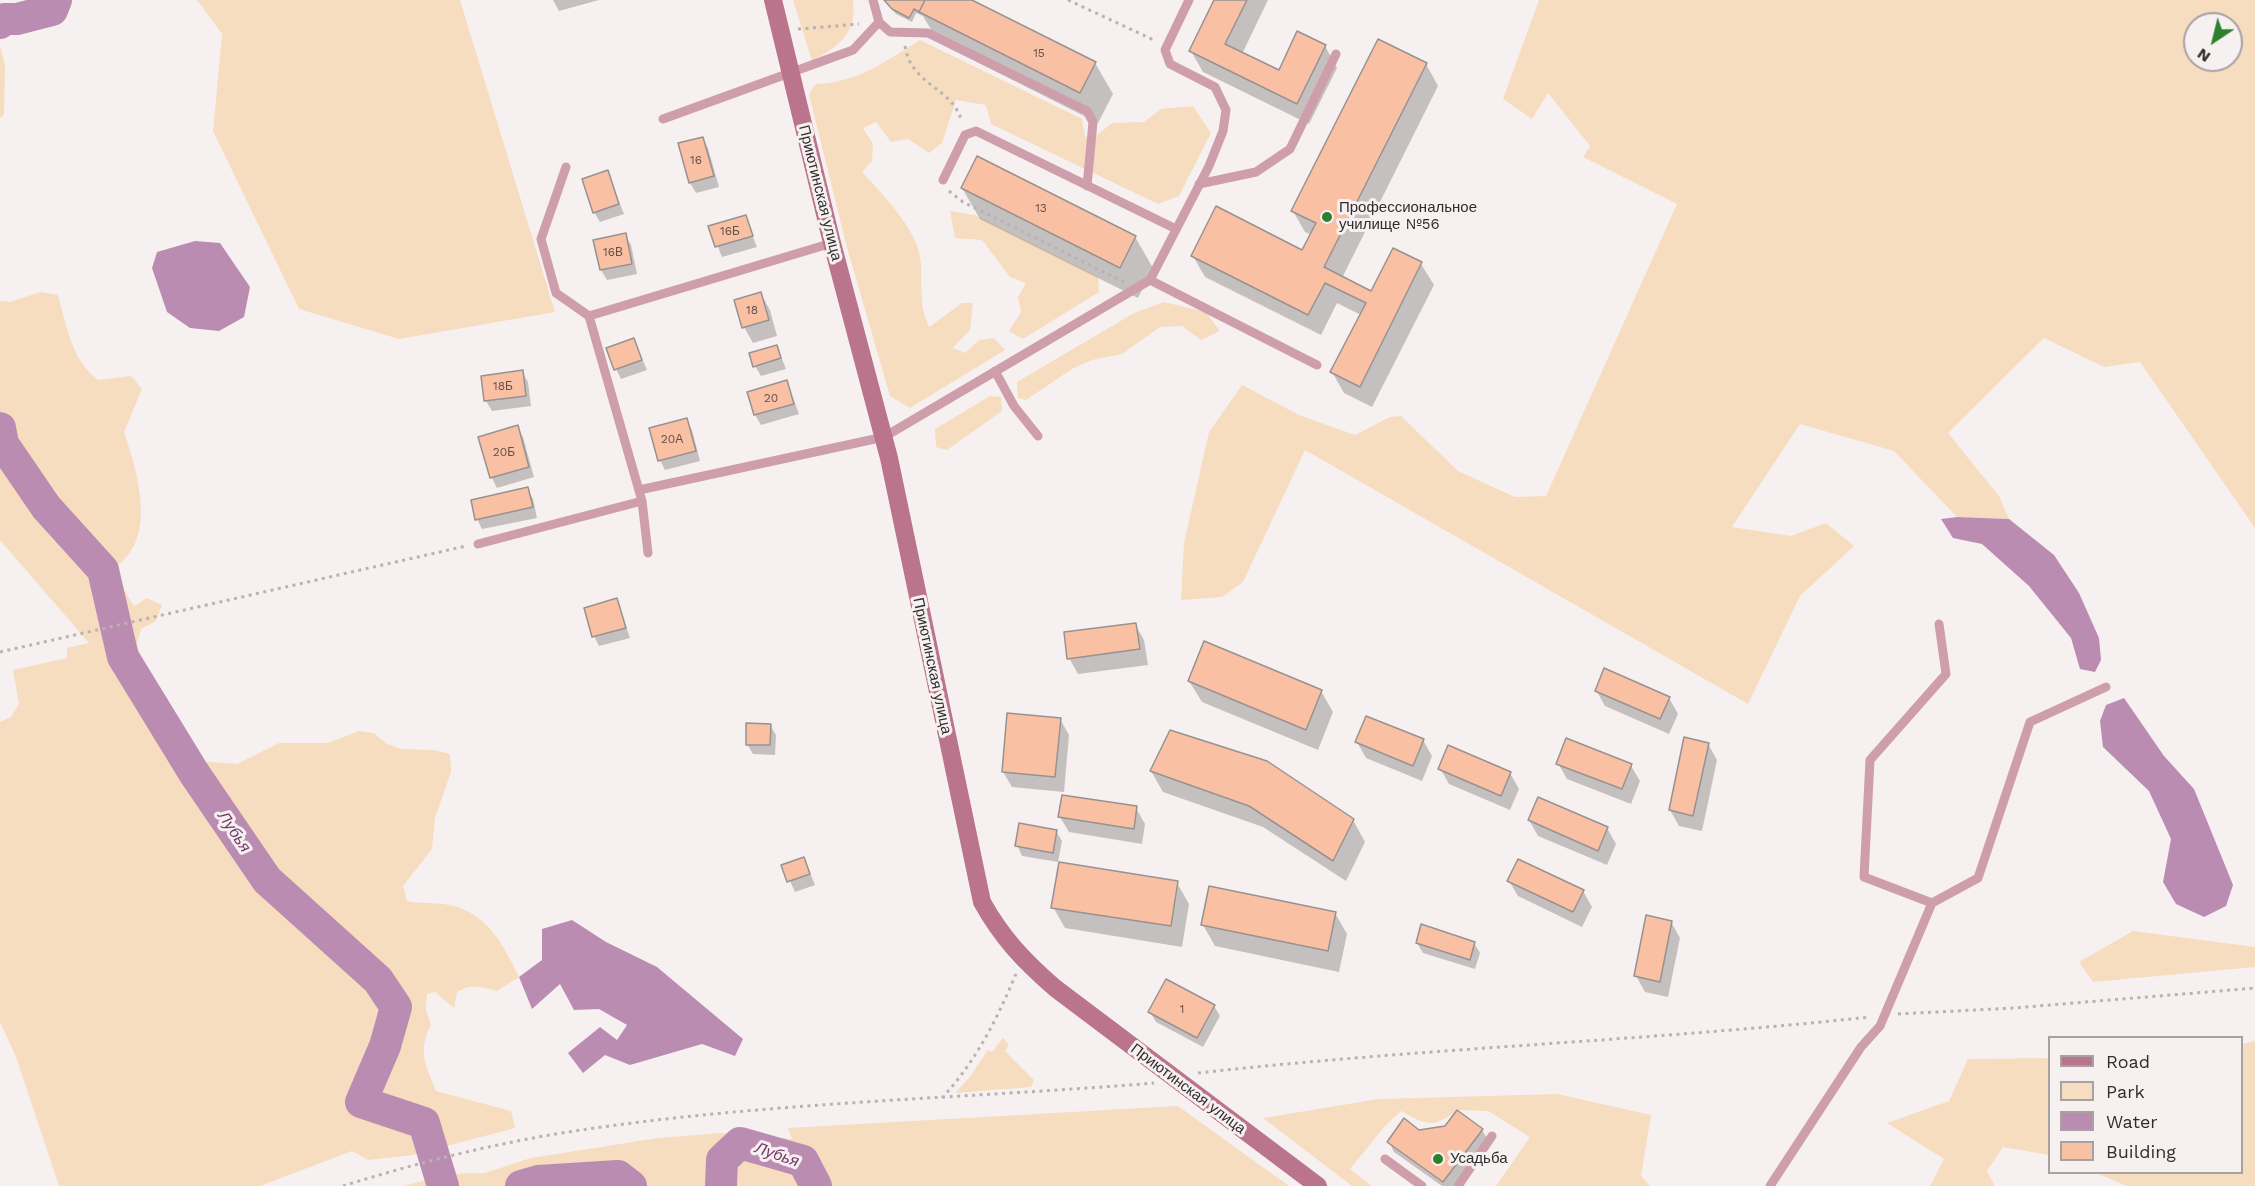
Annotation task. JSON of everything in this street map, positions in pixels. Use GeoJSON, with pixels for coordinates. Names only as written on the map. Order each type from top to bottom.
{"type":"FeatureCollection","features":[{"type":"Feature","properties":{"kind":"street","name":"Приютинская улица"},"geometry":{"type":"LineString","coordinates":[[773,0],[832,243],[884,437],[982,902],[1000,933],[1026,963],[1055,988],[1318,1186]]}},
{"type":"Feature","properties":{"kind":"lane"},"geometry":{"type":"LineString","coordinates":[[873,0],[879,22],[890,32],[928,33],[1087,111],[1093,122],[1087,186]]}},
{"type":"Feature","properties":{"kind":"lane"},"geometry":{"type":"LineString","coordinates":[[639,490],[884,437],[1150,280],[1223,131],[1226,110],[1215,87],[1170,64],[1165,50],[1190,0]]}},
{"type":"Feature","properties":{"kind":"lane"},"geometry":{"type":"LineString","coordinates":[[663,118],[853,50],[879,22]]}},
{"type":"Feature","properties":{"kind":"lane"},"geometry":{"type":"LineString","coordinates":[[1199,184],[1256,172],[1290,149],[1336,54]]}},
{"type":"Feature","properties":{"kind":"lane"},"geometry":{"type":"LineString","coordinates":[[943,180],[965,135],[976,132],[1176,229]]}},
{"type":"Feature","properties":{"kind":"lane"},"geometry":{"type":"LineString","coordinates":[[566,167],[541,239],[556,293],[589,316],[642,501],[648,553]]}},
{"type":"Feature","properties":{"kind":"lane"},"geometry":{"type":"LineString","coordinates":[[589,316],[832,243]]}},
{"type":"Feature","properties":{"kind":"lane"},"geometry":{"type":"LineString","coordinates":[[1150,280],[1317,365]]}},
{"type":"Feature","properties":{"kind":"lane"},"geometry":{"type":"LineString","coordinates":[[995,371],[1014,406],[1038,436]]}},
{"type":"Feature","properties":{"kind":"lane"},"geometry":{"type":"LineString","coordinates":[[478,544],[642,501]]}},
{"type":"Feature","properties":{"kind":"lane"},"geometry":{"type":"LineString","coordinates":[[1932,903],[1864,877],[1870,760],[1946,674],[1939,624]]}},
{"type":"Feature","properties":{"kind":"lane"},"geometry":{"type":"LineString","coordinates":[[1770,1186],[1861,1047],[1872,1037],[1885,1015],[1932,903],[1978,878],[2030,722],[2106,687]]}},
{"type":"Feature","properties":{"kind":"lane"},"geometry":{"type":"LineString","coordinates":[[1458,1186],[1492,1136]]}},
{"type":"Feature","properties":{"kind":"lane"},"geometry":{"type":"LineString","coordinates":[[1385,1159],[1422,1186]]}},
{"type":"Feature","properties":{"kind":"path"},"geometry":{"type":"LineString","coordinates":[[1068,0],[1167,46]]}},
{"type":"Feature","properties":{"kind":"path"},"geometry":{"type":"LineString","coordinates":[[798,29],[879,22]]}},
{"type":"Feature","properties":{"kind":"path"},"geometry":{"type":"LineString","coordinates":[[904,34],[907,57],[923,80],[944,94],[960,113],[965,135]]}},
{"type":"Feature","properties":{"kind":"path"},"geometry":{"type":"LineString","coordinates":[[943,180],[950,192],[963,201],[1137,288]]}},
{"type":"Feature","properties":{"kind":"path"},"geometry":{"type":"LineString","coordinates":[[0,652],[78,635],[132,620],[269,592],[410,556],[478,544]]}},
{"type":"Feature","properties":{"kind":"path"},"geometry":{"type":"LineString","coordinates":[[942,1098],[964,1074],[984,1044],[1016,974]]}},
{"type":"Feature","properties":{"kind":"path"},"geometry":{"type":"LineString","coordinates":[[1190,1076],[1396,1055],[1781,1026],[1885,1015],[2014,1008],[2255,988]]}},
{"type":"Feature","properties":{"kind":"path"},"geometry":{"type":"LineString","coordinates":[[343,1186],[465,1153],[567,1132],[700,1116],[1156,1083]]}},
{"type":"Feature","properties":{"kind":"green space"},"geometry":{"type":"Polygon","coordinates":[[[197,0],[460,0],[555,312],[399,339],[299,309],[213,131],[222,34],[197,0]]]}},
{"type":"Feature","properties":{"kind":"green space"},"geometry":{"type":"Polygon","coordinates":[[[793,0],[853,0],[852,21],[844,38],[812,61],[793,0]]]}},
{"type":"Feature","properties":{"kind":"green space"},"geometry":{"type":"Polygon","coordinates":[[[1539,0],[2255,0],[2255,528],[2140,362],[2104,367],[2044,338],[1948,433],[1999,496],[2009,519],[1957,517],[1894,451],[1800,424],[1732,527],[1791,536],[1826,523],[1854,546],[1800,596],[1748,704],[1305,450],[1243,582],[1222,597],[1181,600],[1184,543],[1209,432],[1242,385],[1299,415],[1355,435],[1390,417],[1401,416],[1458,471],[1515,497],[1546,496],[1677,204],[1583,157],[1590,146],[1548,93],[1532,119],[1503,99],[1539,0]]]}},
{"type":"Feature","properties":{"kind":"green space"},"geometry":{"type":"Polygon","coordinates":[[[21,10],[22,23],[6,29],[0,40],[0,12],[21,10]]]}},
{"type":"Feature","properties":{"kind":"green space"},"geometry":{"type":"Polygon","coordinates":[[[920,40],[1082,119],[1085,136],[1091,140],[1112,123],[1144,122],[1161,109],[1193,106],[1211,133],[1179,196],[1158,204],[991,124],[986,105],[956,100],[942,143],[929,153],[908,139],[891,142],[876,122],[863,128],[873,144],[872,161],[862,172],[897,212],[917,246],[921,267],[923,308],[929,327],[962,303],[973,303],[970,330],[953,348],[965,353],[979,340],[994,338],[1005,350],[910,408],[890,396],[846,244],[809,94],[816,84],[846,79],[871,70],[920,40]]]}},
{"type":"Feature","properties":{"kind":"green space"},"geometry":{"type":"Polygon","coordinates":[[[0,46],[5,65],[4,115],[0,118],[0,46]]]}},
{"type":"Feature","properties":{"kind":"green space"},"geometry":{"type":"Polygon","coordinates":[[[950,211],[975,215],[1098,277],[1099,292],[1023,339],[1009,331],[1021,312],[1018,297],[1026,283],[1010,277],[982,240],[955,238],[950,211]]]}},
{"type":"Feature","properties":{"kind":"green space"},"geometry":{"type":"Polygon","coordinates":[[[41,292],[58,295],[71,342],[89,372],[98,380],[131,376],[142,389],[124,432],[138,483],[141,520],[138,537],[131,552],[119,564],[117,579],[134,606],[147,598],[162,605],[156,621],[141,629],[137,644],[145,674],[169,716],[181,728],[200,761],[237,764],[279,743],[328,743],[359,731],[374,733],[387,744],[401,749],[434,750],[450,754],[451,772],[435,818],[432,849],[403,886],[407,901],[454,906],[477,917],[501,944],[519,977],[497,991],[477,987],[462,989],[457,992],[454,1008],[435,992],[427,994],[426,1010],[431,1025],[424,1043],[424,1058],[436,1091],[511,1111],[515,1128],[413,1155],[368,1160],[352,1151],[260,1186],[59,1186],[16,1057],[0,1022],[0,722],[11,717],[19,704],[13,670],[67,658],[67,648],[89,643],[0,540],[0,301],[9,302],[41,292]]]}},
{"type":"Feature","properties":{"kind":"green space"},"geometry":{"type":"Polygon","coordinates":[[[1164,302],[1206,312],[1220,331],[1201,340],[1182,326],[1160,327],[1122,354],[1092,360],[1072,369],[1026,400],[1018,398],[1017,382],[1134,313],[1164,302]]]}},
{"type":"Feature","properties":{"kind":"green space"},"geometry":{"type":"Polygon","coordinates":[[[990,396],[1001,397],[1002,411],[947,450],[936,447],[935,429],[990,396]]]}},
{"type":"Feature","properties":{"kind":"green space"},"geometry":{"type":"Polygon","coordinates":[[[2133,931],[2255,947],[2255,967],[2093,982],[2079,962],[2133,931]]]}},
{"type":"Feature","properties":{"kind":"green space"},"geometry":{"type":"Polygon","coordinates":[[[1003,1038],[1009,1045],[1005,1051],[1034,1080],[1031,1087],[955,1093],[969,1078],[988,1050],[992,1052],[1003,1038]]]}},
{"type":"Feature","properties":{"kind":"green space"},"geometry":{"type":"Polygon","coordinates":[[[2255,1041],[2255,1186],[2127,1186],[2098,1174],[2243,1174],[2243,1044],[2255,1041]]]}},
{"type":"Feature","properties":{"kind":"green space"},"geometry":{"type":"Polygon","coordinates":[[[2048,1058],[2048,1155],[2003,1147],[1987,1171],[1995,1186],[1930,1186],[1944,1159],[1887,1123],[1949,1101],[1968,1059],[2048,1058]]]}},
{"type":"Feature","properties":{"kind":"green space"},"geometry":{"type":"Polygon","coordinates":[[[1557,1094],[1651,1115],[1641,1176],[1650,1186],[1496,1186],[1530,1137],[1488,1111],[1457,1110],[1442,1120],[1429,1123],[1401,1111],[1386,1125],[1350,1169],[1372,1186],[1352,1186],[1263,1118],[1379,1099],[1557,1094]]]}},
{"type":"Feature","properties":{"kind":"green space"},"geometry":{"type":"Polygon","coordinates":[[[1178,1106],[1289,1186],[403,1186],[452,1174],[485,1173],[531,1158],[658,1138],[723,1133],[792,1139],[788,1128],[1178,1106]]]}},
{"type":"Feature","properties":{"kind":"water"},"geometry":{"type":"Polygon","coordinates":[[[195,241],[220,243],[250,287],[244,317],[219,331],[190,328],[167,312],[152,268],[157,252],[195,241]]]}},
{"type":"Feature","properties":{"kind":"water"},"geometry":{"type":"Polygon","coordinates":[[[1957,517],[2009,519],[2054,555],[2079,593],[2099,638],[2101,660],[2095,672],[2080,669],[2071,638],[2029,586],[1982,544],[1953,538],[1941,519],[1957,517]]]}},
{"type":"Feature","properties":{"kind":"water"},"geometry":{"type":"Polygon","coordinates":[[[2124,698],[2164,756],[2194,789],[2233,885],[2226,906],[2204,917],[2176,904],[2163,882],[2171,839],[2149,791],[2103,747],[2100,721],[2106,705],[2124,698]]]}},
{"type":"Feature","properties":{"kind":"water"},"geometry":{"type":"Polygon","coordinates":[[[572,920],[606,942],[657,967],[743,1039],[735,1056],[702,1044],[630,1065],[605,1055],[583,1073],[568,1053],[600,1027],[617,1040],[627,1025],[599,1009],[574,1010],[560,984],[532,1009],[519,977],[542,960],[542,929],[572,920]]]}},
{"type":"Feature","properties":{"kind":"building"},"geometry":{"type":"Polygon","coordinates":[[[884,0],[925,0],[919,12],[914,9],[909,18],[892,9],[884,0]]]}},
{"type":"Feature","properties":{"kind":"building"},"geometry":{"type":"Polygon","coordinates":[[[925,0],[972,0],[1096,62],[1080,93],[919,12],[925,0]]]}},
{"type":"Feature","properties":{"kind":"building"},"geometry":{"type":"Polygon","coordinates":[[[1214,0],[1247,0],[1225,44],[1279,70],[1297,31],[1326,45],[1297,104],[1189,51],[1214,0]]]}},
{"type":"Feature","properties":{"kind":"building","name":"Профессиональное училище №56"},"geometry":{"type":"Polygon","coordinates":[[[1378,39],[1427,63],[1324,267],[1371,291],[1393,248],[1422,262],[1360,387],[1330,372],[1366,303],[1325,283],[1308,315],[1191,256],[1216,206],[1302,250],[1316,223],[1291,211],[1378,39]]]}},
{"type":"Feature","properties":{"kind":"building"},"geometry":{"type":"Polygon","coordinates":[[[703,137],[714,176],[689,183],[678,143],[703,137]]]}},
{"type":"Feature","properties":{"kind":"building"},"geometry":{"type":"Polygon","coordinates":[[[977,156],[1136,236],[1120,268],[961,188],[977,156]]]}},
{"type":"Feature","properties":{"kind":"building"},"geometry":{"type":"Polygon","coordinates":[[[608,170],[619,204],[593,213],[582,179],[608,170]]]}},
{"type":"Feature","properties":{"kind":"building"},"geometry":{"type":"Polygon","coordinates":[[[746,215],[753,236],[715,247],[708,226],[746,215]]]}},
{"type":"Feature","properties":{"kind":"building"},"geometry":{"type":"Polygon","coordinates":[[[626,233],[632,264],[600,270],[593,240],[626,233]]]}},
{"type":"Feature","properties":{"kind":"building"},"geometry":{"type":"Polygon","coordinates":[[[761,292],[769,320],[742,328],[734,300],[761,292]]]}},
{"type":"Feature","properties":{"kind":"building"},"geometry":{"type":"Polygon","coordinates":[[[634,338],[642,360],[614,370],[606,348],[634,338]]]}},
{"type":"Feature","properties":{"kind":"building"},"geometry":{"type":"Polygon","coordinates":[[[777,345],[781,358],[753,367],[749,353],[777,345]]]}},
{"type":"Feature","properties":{"kind":"building"},"geometry":{"type":"Polygon","coordinates":[[[523,370],[526,396],[484,401],[481,376],[523,370]]]}},
{"type":"Feature","properties":{"kind":"building"},"geometry":{"type":"Polygon","coordinates":[[[787,380],[794,404],[754,415],[747,392],[787,380]]]}},
{"type":"Feature","properties":{"kind":"building"},"geometry":{"type":"Polygon","coordinates":[[[687,418],[696,451],[658,461],[649,428],[687,418]]]}},
{"type":"Feature","properties":{"kind":"building"},"geometry":{"type":"Polygon","coordinates":[[[518,425],[529,467],[490,478],[478,437],[518,425]]]}},
{"type":"Feature","properties":{"kind":"building"},"geometry":{"type":"Polygon","coordinates":[[[528,487],[533,507],[475,520],[471,500],[528,487]]]}},
{"type":"Feature","properties":{"kind":"building"},"geometry":{"type":"Polygon","coordinates":[[[617,598],[626,628],[592,637],[584,608],[617,598]]]}},
{"type":"Feature","properties":{"kind":"building"},"geometry":{"type":"Polygon","coordinates":[[[1136,623],[1140,649],[1067,659],[1064,632],[1136,623]]]}},
{"type":"Feature","properties":{"kind":"building"},"geometry":{"type":"Polygon","coordinates":[[[1204,641],[1322,690],[1306,730],[1188,681],[1204,641]]]}},
{"type":"Feature","properties":{"kind":"building"},"geometry":{"type":"Polygon","coordinates":[[[1604,668],[1670,697],[1660,719],[1595,691],[1604,668]]]}},
{"type":"Feature","properties":{"kind":"building"},"geometry":{"type":"Polygon","coordinates":[[[1007,713],[1061,718],[1055,777],[1002,772],[1007,713]]]}},
{"type":"Feature","properties":{"kind":"building"},"geometry":{"type":"Polygon","coordinates":[[[1366,716],[1424,739],[1413,766],[1355,742],[1366,716]]]}},
{"type":"Feature","properties":{"kind":"building"},"geometry":{"type":"Polygon","coordinates":[[[746,723],[771,724],[770,745],[746,745],[746,723]]]}},
{"type":"Feature","properties":{"kind":"building"},"geometry":{"type":"Polygon","coordinates":[[[1170,730],[1267,761],[1354,819],[1333,861],[1249,806],[1150,771],[1170,730]]]}},
{"type":"Feature","properties":{"kind":"building"},"geometry":{"type":"Polygon","coordinates":[[[1684,737],[1709,743],[1693,816],[1669,810],[1684,737]]]}},
{"type":"Feature","properties":{"kind":"building"},"geometry":{"type":"Polygon","coordinates":[[[1566,738],[1632,764],[1622,789],[1556,764],[1566,738]]]}},
{"type":"Feature","properties":{"kind":"building"},"geometry":{"type":"Polygon","coordinates":[[[1448,745],[1511,772],[1501,796],[1438,769],[1448,745]]]}},
{"type":"Feature","properties":{"kind":"building"},"geometry":{"type":"Polygon","coordinates":[[[1062,795],[1137,806],[1134,829],[1058,817],[1062,795]]]}},
{"type":"Feature","properties":{"kind":"building"},"geometry":{"type":"Polygon","coordinates":[[[1538,797],[1608,827],[1598,851],[1528,820],[1538,797]]]}},
{"type":"Feature","properties":{"kind":"building"},"geometry":{"type":"Polygon","coordinates":[[[1019,823],[1057,830],[1053,853],[1015,846],[1019,823]]]}},
{"type":"Feature","properties":{"kind":"building"},"geometry":{"type":"Polygon","coordinates":[[[804,857],[810,874],[787,882],[781,865],[804,857]]]}},
{"type":"Feature","properties":{"kind":"building"},"geometry":{"type":"Polygon","coordinates":[[[1518,859],[1584,890],[1573,912],[1507,881],[1518,859]]]}},
{"type":"Feature","properties":{"kind":"building"},"geometry":{"type":"Polygon","coordinates":[[[1059,862],[1178,881],[1171,926],[1051,908],[1059,862]]]}},
{"type":"Feature","properties":{"kind":"building"},"geometry":{"type":"Polygon","coordinates":[[[1209,886],[1336,912],[1328,951],[1201,925],[1209,886]]]}},
{"type":"Feature","properties":{"kind":"building"},"geometry":{"type":"Polygon","coordinates":[[[1646,915],[1672,921],[1660,982],[1634,976],[1646,915]]]}},
{"type":"Feature","properties":{"kind":"building"},"geometry":{"type":"Polygon","coordinates":[[[1421,924],[1475,942],[1470,960],[1416,943],[1421,924]]]}},
{"type":"Feature","properties":{"kind":"building"},"geometry":{"type":"Polygon","coordinates":[[[1166,979],[1215,1005],[1197,1038],[1148,1012],[1166,979]]]}},
{"type":"Feature","properties":{"kind":"building"},"geometry":{"type":"Polygon","coordinates":[[[1457,1110],[1483,1129],[1443,1182],[1387,1142],[1404,1118],[1419,1130],[1445,1126],[1457,1110]]]}},
{"type":"Feature","properties":{"kind":"waterway","name":"Лубья"},"geometry":{"type":"LineString","coordinates":[[0,23],[4,19],[17,19],[52,10],[56,0]]}},
{"type":"Feature","properties":{"kind":"waterway","name":"Лубья"},"geometry":{"type":"LineString","coordinates":[[0,428],[3,444],[46,507],[103,570],[123,657],[194,773],[267,880],[378,980],[396,1007],[385,1046],[361,1102],[424,1123],[443,1186]]}},
{"type":"Feature","properties":{"kind":"waterway","name":"Лубья"},"geometry":{"type":"LineString","coordinates":[[721,1186],[722,1160],[740,1143],[803,1161],[816,1186]]}},
{"type":"Feature","properties":{"kind":"waterway","name":"Лубья"},"geometry":{"type":"LineString","coordinates":[[521,1186],[538,1181],[618,1176],[631,1186]]}},
{"type":"Feature","properties":{"kind":"place","name":"Профессиональное училище №56"},"geometry":{"type":"Point","coordinates":[1327,217]}},
{"type":"Feature","properties":{"kind":"place","name":"Усадьба"},"geometry":{"type":"Point","coordinates":[1438,1159]}}]}
